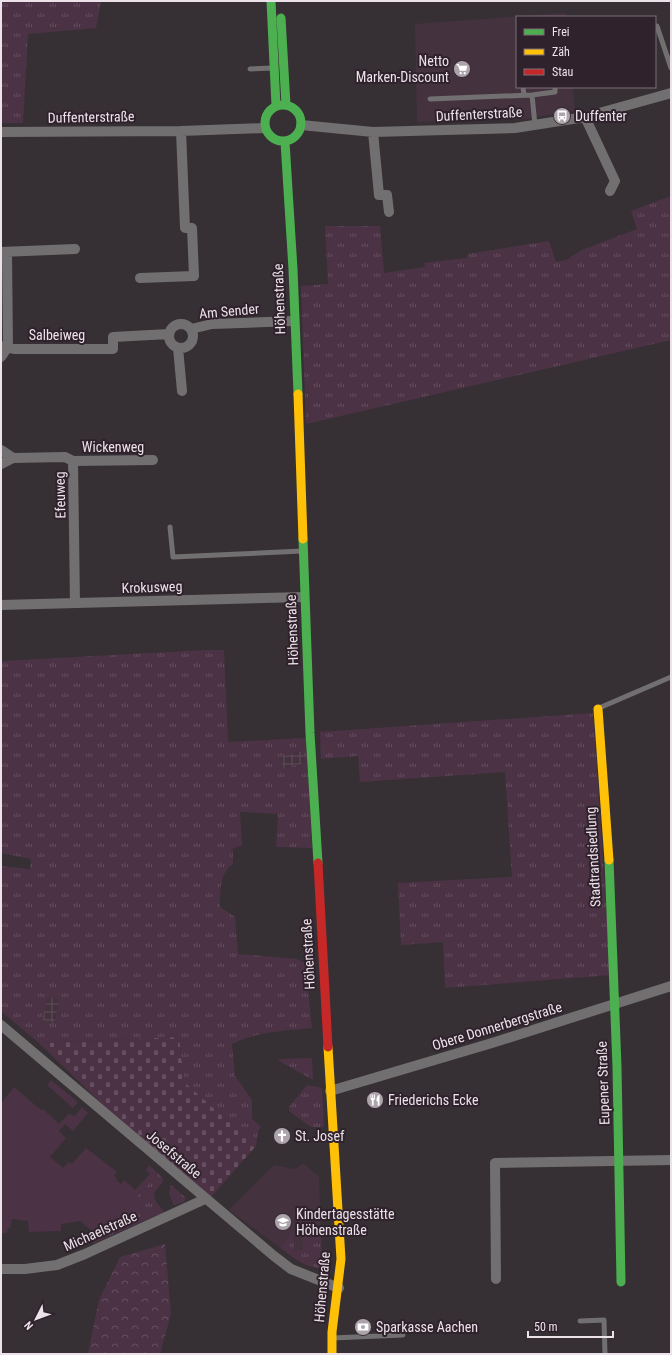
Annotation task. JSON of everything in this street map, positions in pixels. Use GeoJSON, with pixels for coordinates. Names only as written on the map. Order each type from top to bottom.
{"type":"FeatureCollection","features":[{"type":"Feature","properties":{"kind":"street"},"geometry":{"type":"LineString","coordinates":[[271,1],[276,106]]}},
{"type":"Feature","properties":{"kind":"street"},"geometry":{"type":"LineString","coordinates":[[280,1],[286,105]]}},
{"type":"Feature","properties":{"kind":"street","name":"Duffenterstraße"},"geometry":{"type":"LineString","coordinates":[[301,125],[373,132],[481,130],[535,125],[585,117],[671,93]]}},
{"type":"Feature","properties":{"kind":"street"},"geometry":{"type":"LineString","coordinates":[[286,105],[296,110],[301,120],[301,125],[299,133],[293,139],[285,142],[272,138],[265,128],[267,115],[276,106],[286,105]]}},
{"type":"Feature","properties":{"kind":"street"},"geometry":{"type":"LineString","coordinates":[[585,117],[615,181],[610,191]]}},
{"type":"Feature","properties":{"kind":"street","name":"Duffenterstraße"},"geometry":{"type":"LineString","coordinates":[[1,132],[181,131],[265,128]]}},
{"type":"Feature","properties":{"kind":"street"},"geometry":{"type":"LineString","coordinates":[[140,278],[194,276],[192,228],[185,228],[181,131]]}},
{"type":"Feature","properties":{"kind":"street"},"geometry":{"type":"LineString","coordinates":[[373,132],[379,195],[387,194],[389,212]]}},
{"type":"Feature","properties":{"kind":"street","name":"Höhenstraße"},"geometry":{"type":"LineString","coordinates":[[285,142],[293,269],[304,597],[330,1091],[341,1259],[339,1288],[332,1338],[332,1354]]}},
{"type":"Feature","properties":{"kind":"street"},"geometry":{"type":"LineString","coordinates":[[1,357],[4,346],[7,276],[4,252],[75,249]]}},
{"type":"Feature","properties":{"kind":"street"},"geometry":{"type":"LineString","coordinates":[[1,266],[7,276]]}},
{"type":"Feature","properties":{"kind":"street","name":"Am Sender"},"geometry":{"type":"LineString","coordinates":[[169,334],[173,326],[180,323],[185,324],[192,329],[212,324],[294,321]]}},
{"type":"Feature","properties":{"kind":"street","name":"Am Sender"},"geometry":{"type":"LineString","coordinates":[[178,348],[187,347],[193,341],[192,329]]}},
{"type":"Feature","properties":{"kind":"street"},"geometry":{"type":"LineString","coordinates":[[169,334],[171,343],[178,348],[182,391]]}},
{"type":"Feature","properties":{"kind":"street","name":"Salbeiweg"},"geometry":{"type":"LineString","coordinates":[[4,346],[14,349],[113,349],[113,337],[169,334]]}},
{"type":"Feature","properties":{"kind":"street"},"geometry":{"type":"LineString","coordinates":[[1,450],[13,458]]}},
{"type":"Feature","properties":{"kind":"street","name":"Efeuweg"},"geometry":{"type":"LineString","coordinates":[[1,464],[13,458],[65,458],[73,461],[75,603]]}},
{"type":"Feature","properties":{"kind":"street","name":"Wickenweg"},"geometry":{"type":"LineString","coordinates":[[73,461],[153,460]]}},
{"type":"Feature","properties":{"kind":"street","name":"Krokusweg"},"geometry":{"type":"LineString","coordinates":[[1,605],[304,597]]}},
{"type":"Feature","properties":{"kind":"street","name":"Stadtrandsiedlung"},"geometry":{"type":"LineString","coordinates":[[598,709],[603,768],[615,1004]]}},
{"type":"Feature","properties":{"kind":"street","name":"Obere Donnerbergstraße"},"geometry":{"type":"LineString","coordinates":[[330,1091],[492,1043],[671,986]]}},
{"type":"Feature","properties":{"kind":"street","name":"Eupener Straße"},"geometry":{"type":"LineString","coordinates":[[615,1004],[621,1282]]}},
{"type":"Feature","properties":{"kind":"street","name":"Josefstraße"},"geometry":{"type":"LineString","coordinates":[[1,1025],[205,1199],[291,1269],[339,1288]]}},
{"type":"Feature","properties":{"kind":"street"},"geometry":{"type":"LineString","coordinates":[[496,1279],[495,1163],[671,1160]]}},
{"type":"Feature","properties":{"kind":"street","name":"Michaelstraße"},"geometry":{"type":"LineString","coordinates":[[1,1269],[25,1269],[57,1265],[85,1254],[205,1199]]}},
{"type":"Feature","properties":{"kind":"lane"},"geometry":{"type":"LineString","coordinates":[[657,26],[671,68]]}},
{"type":"Feature","properties":{"kind":"lane"},"geometry":{"type":"LineString","coordinates":[[250,69],[284,67]]}},
{"type":"Feature","properties":{"kind":"lane"},"geometry":{"type":"LineString","coordinates":[[523,88],[524,95]]}},
{"type":"Feature","properties":{"kind":"lane"},"geometry":{"type":"LineString","coordinates":[[430,99],[532,95],[556,92],[555,88]]}},
{"type":"Feature","properties":{"kind":"lane"},"geometry":{"type":"LineString","coordinates":[[532,95],[535,125]]}},
{"type":"Feature","properties":{"kind":"lane"},"geometry":{"type":"LineString","coordinates":[[170,527],[173,557],[302,551]]}},
{"type":"Feature","properties":{"kind":"lane"},"geometry":{"type":"LineString","coordinates":[[598,709],[671,677]]}},
{"type":"Feature","properties":{"kind":"lane"},"geometry":{"type":"LineString","coordinates":[[580,1321],[604,1320],[604,1354]]}},
{"type":"Feature","properties":{"kind":"lane"},"geometry":{"type":"LineString","coordinates":[[332,1338],[403,1335]]}},
{"type":"Feature","properties":{"kind":"shaded area"},"geometry":{"type":"Polygon","coordinates":[[[566,13],[566,16],[525,16],[566,13]]]}},
{"type":"Feature","properties":{"kind":"shaded area"},"geometry":{"type":"Polygon","coordinates":[[[516,17],[516,88],[573,88],[575,111],[523,119],[417,122],[415,24],[516,17]]]}},
{"type":"Feature","properties":{"kind":"shaded area"},"geometry":{"type":"Polygon","coordinates":[[[302,751],[305,763],[283,769],[280,757],[302,751]]]}},
{"type":"Feature","properties":{"kind":"shaded area"},"geometry":{"type":"Polygon","coordinates":[[[48,997],[60,1000],[54,1023],[42,1020],[48,997]]]}},
{"type":"Feature","properties":{"kind":"shaded area","name":"Kindertagesstätte Höhenstraße"},"geometry":{"type":"Polygon","coordinates":[[[303,1163],[319,1177],[322,1268],[317,1268],[294,1258],[229,1210],[274,1165],[294,1169],[303,1163]]]}},
{"type":"Feature","properties":{"kind":"green space"},"geometry":{"type":"Polygon","coordinates":[[[1,1],[101,1],[96,28],[28,34],[23,123],[1,123],[1,1]]]}},
{"type":"Feature","properties":{"kind":"green space"},"geometry":{"type":"Polygon","coordinates":[[[671,196],[671,340],[306,424],[301,286],[328,284],[325,226],[380,226],[384,273],[425,267],[424,263],[467,258],[467,254],[549,241],[556,262],[566,260],[582,250],[637,229],[631,211],[671,196]]]}},
{"type":"Feature","properties":{"kind":"green space"},"geometry":{"type":"Polygon","coordinates":[[[224,650],[228,742],[306,738],[312,848],[276,847],[278,814],[240,812],[242,845],[230,850],[233,850],[233,864],[225,872],[221,889],[220,907],[235,917],[238,954],[297,959],[305,963],[312,1028],[251,1036],[232,1044],[235,1076],[252,1100],[252,1119],[261,1127],[258,1131],[256,1146],[184,1082],[179,1037],[39,1043],[1,1011],[1,866],[30,869],[31,859],[1,853],[1,661],[224,650]],[[301,751],[280,757],[283,769],[305,763],[301,751]],[[48,997],[42,1020],[54,1023],[60,1000],[48,997]]]}},
{"type":"Feature","properties":{"kind":"green space"},"geometry":{"type":"Polygon","coordinates":[[[593,713],[611,975],[445,988],[443,942],[401,945],[398,883],[512,877],[505,772],[360,782],[358,756],[321,759],[320,732],[593,713]]]}},
{"type":"Feature","properties":{"kind":"green space"},"geometry":{"type":"Polygon","coordinates":[[[179,1037],[184,1082],[256,1146],[210,1198],[122,1123],[39,1043],[179,1037]]]}},
{"type":"Feature","properties":{"kind":"green space"},"geometry":{"type":"Polygon","coordinates":[[[312,1058],[313,1080],[279,1061],[279,1059],[312,1058]]]}},
{"type":"Feature","properties":{"kind":"green space"},"geometry":{"type":"Polygon","coordinates":[[[51,1080],[78,1102],[73,1108],[47,1085],[51,1080]]]}},
{"type":"Feature","properties":{"kind":"green space"},"geometry":{"type":"Polygon","coordinates":[[[307,1085],[322,1088],[324,1127],[311,1127],[289,1111],[289,1107],[307,1085]]]}},
{"type":"Feature","properties":{"kind":"green space"},"geometry":{"type":"Polygon","coordinates":[[[14,1087],[41,1110],[43,1109],[59,1124],[69,1114],[75,1116],[82,1107],[88,1113],[73,1131],[65,1124],[59,1131],[66,1138],[50,1157],[63,1168],[69,1162],[72,1164],[86,1148],[117,1172],[114,1175],[117,1179],[116,1180],[121,1184],[124,1180],[135,1190],[150,1174],[146,1170],[149,1165],[158,1173],[131,1203],[102,1230],[107,1237],[93,1244],[92,1231],[80,1221],[61,1224],[61,1231],[29,1232],[28,1221],[12,1219],[7,1233],[1,1233],[1,1103],[14,1087]]]}},
{"type":"Feature","properties":{"kind":"green space"},"geometry":{"type":"Polygon","coordinates":[[[158,1173],[163,1179],[162,1183],[154,1193],[154,1196],[164,1212],[107,1237],[102,1230],[131,1203],[158,1173]]]}},
{"type":"Feature","properties":{"kind":"green space"},"geometry":{"type":"Polygon","coordinates":[[[171,1185],[186,1198],[184,1202],[174,1205],[169,1194],[171,1185]]]}},
{"type":"Feature","properties":{"kind":"green space"},"geometry":{"type":"Polygon","coordinates":[[[293,1230],[294,1251],[303,1250],[303,1231],[321,1234],[322,1268],[311,1267],[295,1259],[281,1248],[293,1230]]]}},
{"type":"Feature","properties":{"kind":"green space"},"geometry":{"type":"Polygon","coordinates":[[[165,1244],[171,1314],[160,1354],[88,1354],[99,1300],[120,1257],[165,1244]]]}},
{"type":"Feature","properties":{"kind":"traffic: fast"},"geometry":{"type":"LineString","coordinates":[[271,1],[276,106]]}},
{"type":"Feature","properties":{"kind":"traffic: fast"},"geometry":{"type":"LineString","coordinates":[[281,18],[286,105]]}},
{"type":"Feature","properties":{"kind":"traffic: fast"},"geometry":{"type":"LineString","coordinates":[[287,105],[296,110],[300,116],[301,123],[300,130],[296,136],[287,141],[279,141],[270,136],[266,130],[265,119],[270,110],[276,106],[287,105]]}},
{"type":"Feature","properties":{"kind":"traffic: fast"},"geometry":{"type":"LineString","coordinates":[[285,142],[293,269],[298,394]]}},
{"type":"Feature","properties":{"kind":"traffic: fast"},"geometry":{"type":"LineString","coordinates":[[303,539],[310,733],[318,863]]}},
{"type":"Feature","properties":{"kind":"traffic: fast"},"geometry":{"type":"LineString","coordinates":[[609,860],[617,1067],[621,1282]]}},
{"type":"Feature","properties":{"kind":"traffic: slow"},"geometry":{"type":"LineString","coordinates":[[298,394],[303,539]]}},
{"type":"Feature","properties":{"kind":"traffic: slow"},"geometry":{"type":"LineString","coordinates":[[598,709],[609,860]]}},
{"type":"Feature","properties":{"kind":"traffic: slow"},"geometry":{"type":"LineString","coordinates":[[328,1047],[341,1259],[332,1332],[332,1354]]}},
{"type":"Feature","properties":{"kind":"traffic: jam"},"geometry":{"type":"LineString","coordinates":[[318,863],[328,1047]]}},
{"type":"Feature","properties":{"kind":"place","name":"Netto Marken-Discount"},"geometry":{"type":"Point","coordinates":[462,69]}},
{"type":"Feature","properties":{"kind":"place","name":"Duffenter"},"geometry":{"type":"Point","coordinates":[562,116]}},
{"type":"Feature","properties":{"kind":"place","name":"Friederichs Ecke"},"geometry":{"type":"Point","coordinates":[375,1100]}},
{"type":"Feature","properties":{"kind":"place","name":"St. Josef"},"geometry":{"type":"Point","coordinates":[282,1136]}},
{"type":"Feature","properties":{"kind":"place","name":"Kindertagesstätte Höhenstraße"},"geometry":{"type":"Point","coordinates":[283,1222]}},
{"type":"Feature","properties":{"kind":"place","name":"Sparkasse Aachen"},"geometry":{"type":"Point","coordinates":[363,1327]}}]}
